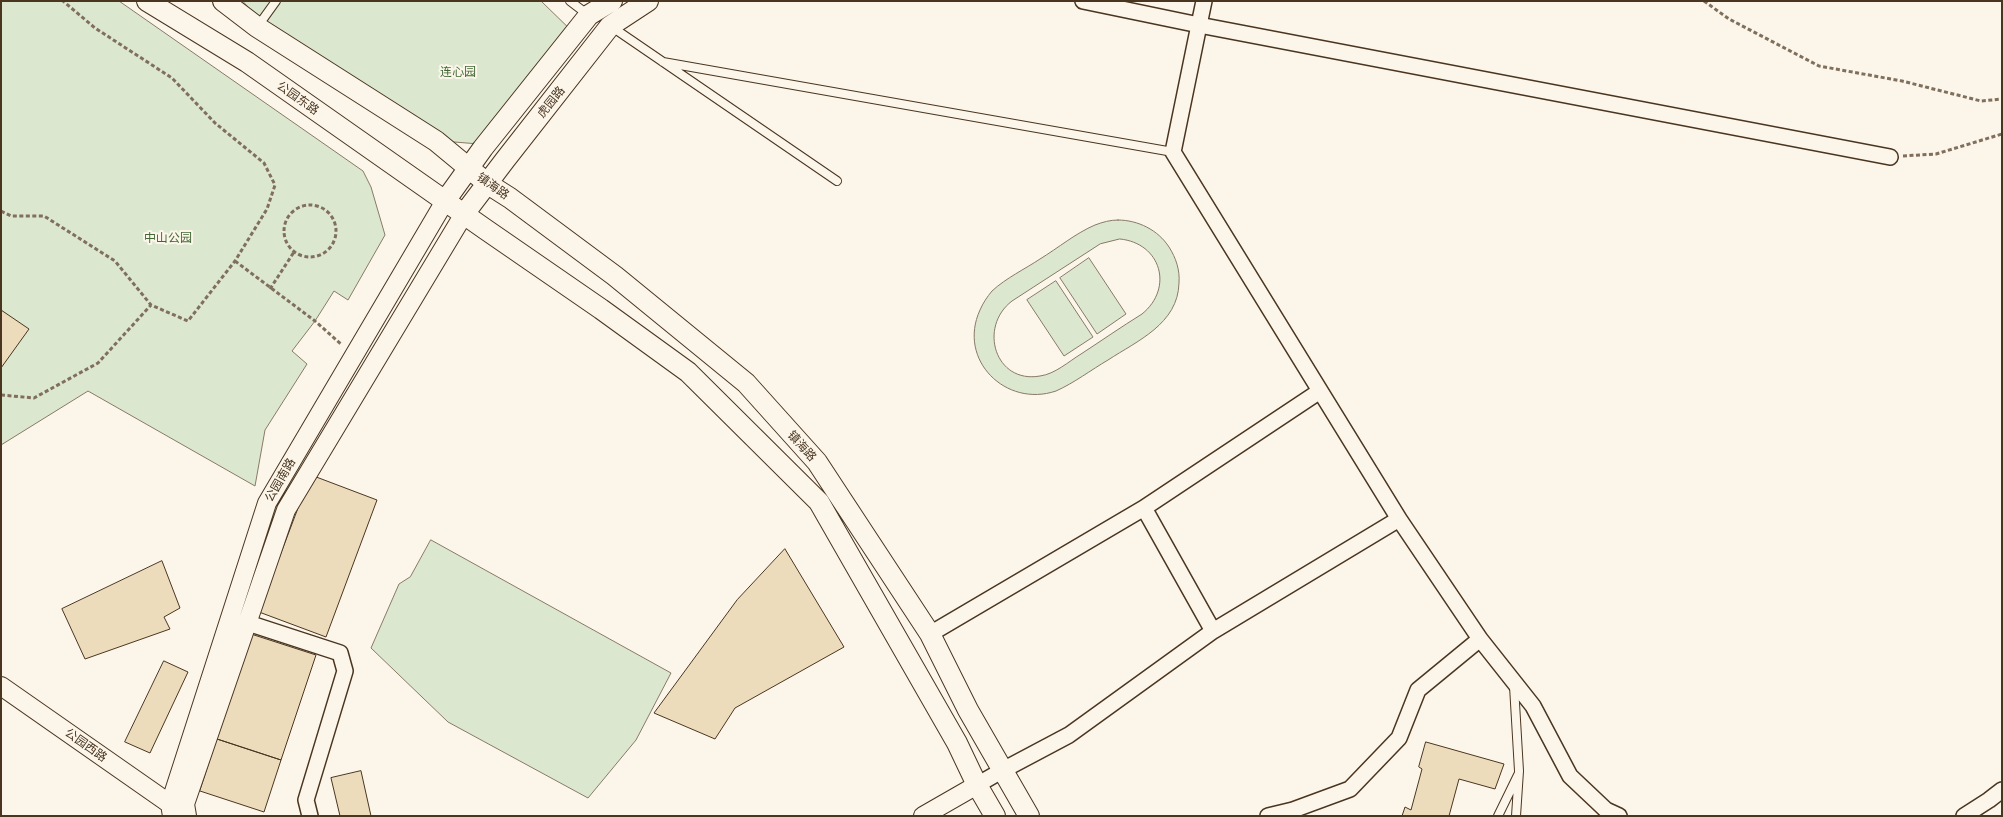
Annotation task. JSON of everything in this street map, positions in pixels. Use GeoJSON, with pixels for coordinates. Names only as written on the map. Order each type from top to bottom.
{"type":"FeatureCollection","features":[{"type":"Feature","properties":{"kind":"main road","name":"公园东路"},"geometry":{"type":"LineString","coordinates":[[148,1],[247,62],[446,201]]}},
{"type":"Feature","properties":{"kind":"main road"},"geometry":{"type":"LineString","coordinates":[[223,1],[257,27],[436,141],[468,168]]}},
{"type":"Feature","properties":{"kind":"main road","name":"虎园路"},"geometry":{"type":"LineString","coordinates":[[446,201],[468,168],[589,15],[612,1]]}},
{"type":"Feature","properties":{"kind":"main road","name":"虎园路"},"geometry":{"type":"LineString","coordinates":[[464,214],[610,26],[648,1]]}},
{"type":"Feature","properties":{"kind":"main road","name":"镇海路"},"geometry":{"type":"LineString","coordinates":[[468,168],[615,276],[746,384],[817,462],[930,634],[968,710],[1030,816]]}},
{"type":"Feature","properties":{"kind":"main road"},"geometry":{"type":"LineString","coordinates":[[446,201],[602,309],[688,372],[819,502],[957,743],[977,786],[995,816]]}},
{"type":"Feature","properties":{"kind":"street"},"geometry":{"type":"LineString","coordinates":[[1083,1],[1199,25],[1890,157]]}},
{"type":"Feature","properties":{"kind":"street"},"geometry":{"type":"LineString","coordinates":[[1204,1],[1173,152],[1398,519],[1480,639],[1533,706],[1570,776],[1606,810],[1619,816]]}},
{"type":"Feature","properties":{"kind":"street","name":"公园南路"},"geometry":{"type":"LineString","coordinates":[[171,810],[267,503],[446,201]]}},
{"type":"Feature","properties":{"kind":"street","name":"公园南路"},"geometry":{"type":"LineString","coordinates":[[187,816],[185,804],[286,510],[464,214]]}},
{"type":"Feature","properties":{"kind":"street"},"geometry":{"type":"LineString","coordinates":[[930,634],[1144,508],[1320,391]]}},
{"type":"Feature","properties":{"kind":"street"},"geometry":{"type":"LineString","coordinates":[[1144,508],[1214,631]]}},
{"type":"Feature","properties":{"kind":"street"},"geometry":{"type":"LineString","coordinates":[[923,816],[1069,735],[1214,631],[1398,519]]}},
{"type":"Feature","properties":{"kind":"street"},"geometry":{"type":"LineString","coordinates":[[248,622],[340,653],[344,671],[306,800],[310,816]]}},
{"type":"Feature","properties":{"kind":"street"},"geometry":{"type":"LineString","coordinates":[[1268,816],[1293,810],[1350,789],[1399,738],[1418,690],[1480,639]]}},
{"type":"Feature","properties":{"kind":"street","name":"公园西路"},"geometry":{"type":"LineString","coordinates":[[1,686],[171,810]]}},
{"type":"Feature","properties":{"kind":"street"},"geometry":{"type":"LineString","coordinates":[[1964,816],[2002,790]]}},
{"type":"Feature","properties":{"kind":"lane"},"geometry":{"type":"LineString","coordinates":[[257,27],[276,1]]}},
{"type":"Feature","properties":{"kind":"lane"},"geometry":{"type":"LineString","coordinates":[[570,1],[589,15]]}},
{"type":"Feature","properties":{"kind":"lane"},"geometry":{"type":"LineString","coordinates":[[610,26],[837,180]]}},
{"type":"Feature","properties":{"kind":"lane"},"geometry":{"type":"LineString","coordinates":[[663,62],[1173,152]]}},
{"type":"Feature","properties":{"kind":"lane"},"geometry":{"type":"LineString","coordinates":[[1514,682],[1519,771],[1516,816]]}},
{"type":"Feature","properties":{"kind":"lane"},"geometry":{"type":"LineString","coordinates":[[1498,816],[1519,771]]}},
{"type":"Feature","properties":{"kind":"path"},"geometry":{"type":"LineString","coordinates":[[1,211],[11,216],[44,216],[115,261],[151,305],[188,321],[234,261],[267,209],[275,185],[264,163],[215,123],[172,78],[95,28],[63,1]]}},
{"type":"Feature","properties":{"kind":"path"},"geometry":{"type":"LineString","coordinates":[[1704,1],[1730,19],[1819,66],[1902,81],[1981,101],[2002,99]]}},
{"type":"Feature","properties":{"kind":"path"},"geometry":{"type":"LineString","coordinates":[[1890,157],[1936,154],[2002,134]]}},
{"type":"Feature","properties":{"kind":"path"},"geometry":{"type":"LineString","coordinates":[[308,206],[317,206],[325,210],[335,223],[336,231],[331,246],[318,256],[310,257],[294,252],[288,245],[284,228],[292,212],[308,206]]}},
{"type":"Feature","properties":{"kind":"path"},"geometry":{"type":"LineString","coordinates":[[270,289],[294,252]]}},
{"type":"Feature","properties":{"kind":"path"},"geometry":{"type":"LineString","coordinates":[[234,261],[315,321],[354,355]]}},
{"type":"Feature","properties":{"kind":"path"},"geometry":{"type":"LineString","coordinates":[[1,395],[34,398],[98,363],[151,305]]}},
{"type":"Feature","properties":{"kind":"green space","name":"中山公园"},"geometry":{"type":"Polygon","coordinates":[[[1,1],[119,1],[363,171],[371,187],[385,235],[348,300],[334,291],[315,321],[292,351],[307,364],[265,430],[255,486],[88,391],[1,445],[1,1]]]}},
{"type":"Feature","properties":{"kind":"green space","name":"连心园"},"geometry":{"type":"Polygon","coordinates":[[[243,1],[541,1],[577,36],[491,145],[430,140],[259,19],[243,1]]]}},
{"type":"Feature","properties":{"kind":"green space"},"geometry":{"type":"Polygon","coordinates":[[[1125,220],[1147,227],[1169,247],[1174,255],[1179,273],[1177,297],[1172,310],[1154,330],[1143,338],[1056,391],[1037,394],[1020,393],[1004,386],[991,376],[981,362],[975,346],[975,329],[980,310],[987,298],[1003,282],[1081,232],[1106,221],[1125,220]],[[1120,239],[1100,244],[1012,301],[1002,312],[996,325],[994,338],[996,351],[1002,363],[1012,371],[1024,376],[1046,375],[1142,314],[1152,303],[1158,292],[1160,280],[1158,268],[1153,258],[1145,249],[1134,242],[1120,239]]]}},
{"type":"Feature","properties":{"kind":"green space"},"geometry":{"type":"Polygon","coordinates":[[[1089,258],[1126,314],[1097,334],[1060,278],[1089,258]]]}},
{"type":"Feature","properties":{"kind":"green space"},"geometry":{"type":"Polygon","coordinates":[[[1056,281],[1093,337],[1064,356],[1027,300],[1056,281]]]}},
{"type":"Feature","properties":{"kind":"green space"},"geometry":{"type":"Polygon","coordinates":[[[431,540],[671,673],[636,740],[588,798],[448,722],[371,648],[399,584],[410,577],[431,540]]]}},
{"type":"Feature","properties":{"kind":"building"},"geometry":{"type":"Polygon","coordinates":[[[1,310],[29,329],[1,368],[1,310]]]}},
{"type":"Feature","properties":{"kind":"building"},"geometry":{"type":"Polygon","coordinates":[[[311,475],[377,500],[326,637],[259,612],[311,475]]]}},
{"type":"Feature","properties":{"kind":"building"},"geometry":{"type":"Polygon","coordinates":[[[785,549],[844,647],[735,708],[715,739],[654,713],[737,600],[785,549]]]}},
{"type":"Feature","properties":{"kind":"building"},"geometry":{"type":"Polygon","coordinates":[[[162,561],[180,608],[164,617],[170,629],[85,659],[62,609],[162,561]]]}},
{"type":"Feature","properties":{"kind":"building"},"geometry":{"type":"Polygon","coordinates":[[[251,634],[316,655],[281,760],[217,739],[251,634]]]}},
{"type":"Feature","properties":{"kind":"building"},"geometry":{"type":"Polygon","coordinates":[[[164,661],[188,672],[150,753],[125,742],[164,661]]]}},
{"type":"Feature","properties":{"kind":"building"},"geometry":{"type":"Polygon","coordinates":[[[217,739],[281,760],[264,812],[200,791],[217,739]]]}},
{"type":"Feature","properties":{"kind":"building"},"geometry":{"type":"Polygon","coordinates":[[[1426,742],[1504,764],[1495,789],[1459,779],[1449,816],[1402,816],[1405,807],[1411,810],[1422,769],[1419,767],[1426,742]]]}},
{"type":"Feature","properties":{"kind":"building"},"geometry":{"type":"Polygon","coordinates":[[[361,771],[371,816],[340,816],[331,778],[361,771]]]}}]}
